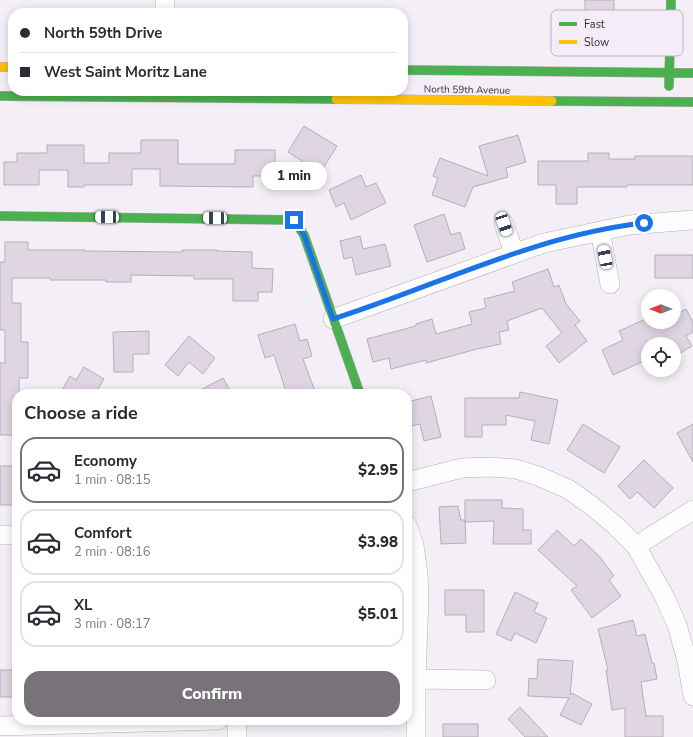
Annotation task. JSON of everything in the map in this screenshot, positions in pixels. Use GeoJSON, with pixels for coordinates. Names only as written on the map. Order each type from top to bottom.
{"type":"FeatureCollection","features":[{"type":"Feature","properties":{"kind":"main road"},"geometry":{"type":"LineString","coordinates":[[671,0],[671,10]]}},
{"type":"Feature","properties":{"kind":"main road"},"geometry":{"type":"LineString","coordinates":[[669,101],[670,56]]}},
{"type":"Feature","properties":{"kind":"main road","name":"North 59th Avenue"},"geometry":{"type":"LineString","coordinates":[[408,70],[693,73]]}},
{"type":"Feature","properties":{"kind":"main road","name":"North 59th Avenue"},"geometry":{"type":"LineString","coordinates":[[309,96],[693,102]]}},
{"type":"Feature","properties":{"kind":"main road"},"geometry":{"type":"LineString","coordinates":[[0,216],[294,220],[304,235],[358,389]]}},
{"type":"Feature","properties":{"kind":"street"},"geometry":{"type":"LineString","coordinates":[[333,319],[406,294],[544,243],[629,225],[693,220]]}},
{"type":"Feature","properties":{"kind":"street"},"geometry":{"type":"LineString","coordinates":[[504,224],[514,253]]}},
{"type":"Feature","properties":{"kind":"street"},"geometry":{"type":"LineString","coordinates":[[600,230],[610,284]]}},
{"type":"Feature","properties":{"kind":"street"},"geometry":{"type":"LineString","coordinates":[[412,481],[462,468],[490,467],[516,469],[538,476],[568,489],[616,526],[636,546],[664,596],[677,625],[687,660],[693,696]]}},
{"type":"Feature","properties":{"kind":"street"},"geometry":{"type":"LineString","coordinates":[[636,546],[693,510]]}},
{"type":"Feature","properties":{"kind":"street"},"geometry":{"type":"LineString","coordinates":[[0,535],[12,535]]}},
{"type":"Feature","properties":{"kind":"street"},"geometry":{"type":"LineString","coordinates":[[412,539],[418,575],[419,597],[416,679],[416,737]]}},
{"type":"Feature","properties":{"kind":"street"},"geometry":{"type":"LineString","coordinates":[[416,679],[486,680]]}},
{"type":"Feature","properties":{"kind":"street"},"geometry":{"type":"LineString","coordinates":[[0,726],[36,725]]}},
{"type":"Feature","properties":{"kind":"street"},"geometry":{"type":"LineString","coordinates":[[237,725],[237,737]]}},
{"type":"Feature","properties":{"kind":"building"},"geometry":{"type":"Polygon","coordinates":[[[585,0],[614,0],[614,10],[585,10],[585,0]]]}},
{"type":"Feature","properties":{"kind":"building"},"geometry":{"type":"Polygon","coordinates":[[[304,126],[337,146],[312,186],[298,177],[306,164],[288,152],[304,126]]]}},
{"type":"Feature","properties":{"kind":"building"},"geometry":{"type":"Polygon","coordinates":[[[518,135],[526,162],[506,168],[508,177],[473,187],[465,207],[432,195],[438,178],[433,176],[440,158],[488,176],[479,146],[518,135]]]}},
{"type":"Feature","properties":{"kind":"building"},"geometry":{"type":"Polygon","coordinates":[[[141,140],[178,140],[178,164],[235,164],[235,150],[275,150],[275,176],[253,176],[253,187],[160,186],[160,169],[132,169],[132,185],[84,185],[84,187],[68,187],[68,170],[39,170],[39,185],[4,185],[4,162],[17,162],[17,153],[47,153],[47,145],[84,145],[84,163],[109,163],[109,153],[141,153],[141,140]]]}},
{"type":"Feature","properties":{"kind":"building"},"geometry":{"type":"Polygon","coordinates":[[[588,153],[609,153],[609,159],[635,159],[635,156],[693,156],[693,185],[577,187],[577,204],[556,204],[556,185],[538,185],[538,161],[588,161],[588,153]]]}},
{"type":"Feature","properties":{"kind":"building"},"geometry":{"type":"Polygon","coordinates":[[[361,175],[366,187],[376,183],[386,203],[351,220],[344,203],[336,207],[329,190],[361,175]]]}},
{"type":"Feature","properties":{"kind":"building"},"geometry":{"type":"Polygon","coordinates":[[[444,214],[451,235],[460,232],[465,249],[427,262],[414,225],[444,214]]]}},
{"type":"Feature","properties":{"kind":"building"},"geometry":{"type":"Polygon","coordinates":[[[360,236],[363,249],[385,244],[391,266],[356,275],[352,257],[344,259],[340,241],[360,236]]]}},
{"type":"Feature","properties":{"kind":"building"},"geometry":{"type":"Polygon","coordinates":[[[5,242],[28,242],[28,250],[182,252],[182,250],[217,250],[252,252],[252,268],[273,269],[272,292],[258,292],[258,301],[233,301],[233,279],[194,279],[194,276],[131,275],[131,282],[106,282],[106,280],[50,280],[50,278],[12,278],[12,303],[21,303],[21,342],[28,342],[28,378],[19,378],[19,389],[12,389],[12,435],[0,435],[0,363],[5,363],[5,330],[0,330],[0,262],[5,262],[5,242]]]}},
{"type":"Feature","properties":{"kind":"building"},"geometry":{"type":"Polygon","coordinates":[[[655,255],[693,255],[693,278],[655,278],[655,255]]]}},
{"type":"Feature","properties":{"kind":"building"},"geometry":{"type":"Polygon","coordinates":[[[548,269],[554,287],[559,285],[566,304],[580,321],[575,325],[587,341],[559,363],[546,346],[562,333],[542,308],[507,321],[509,330],[499,332],[501,344],[426,363],[426,360],[391,369],[389,358],[373,362],[367,339],[416,326],[416,324],[432,319],[436,334],[472,324],[469,312],[486,308],[484,299],[515,291],[512,282],[548,269]]]}},
{"type":"Feature","properties":{"kind":"building"},"geometry":{"type":"Polygon","coordinates":[[[686,309],[693,322],[693,332],[686,336],[692,346],[681,353],[681,337],[641,337],[641,362],[613,375],[602,350],[623,340],[619,331],[641,321],[641,329],[681,329],[681,312],[686,309]]]}},
{"type":"Feature","properties":{"kind":"building"},"geometry":{"type":"Polygon","coordinates":[[[295,324],[300,341],[307,339],[312,356],[303,359],[314,389],[285,389],[274,355],[265,358],[258,335],[295,324]]]}},
{"type":"Feature","properties":{"kind":"building"},"geometry":{"type":"Polygon","coordinates":[[[149,331],[149,354],[133,354],[133,372],[114,372],[113,332],[149,331]]]}},
{"type":"Feature","properties":{"kind":"building"},"geometry":{"type":"Polygon","coordinates":[[[189,336],[215,358],[203,374],[189,362],[178,376],[165,365],[189,336]]]}},
{"type":"Feature","properties":{"kind":"building"},"geometry":{"type":"Polygon","coordinates":[[[84,367],[104,379],[98,389],[63,389],[70,376],[76,380],[84,367]]]}},
{"type":"Feature","properties":{"kind":"building"},"geometry":{"type":"Polygon","coordinates":[[[223,378],[229,389],[202,389],[223,378]]]}},
{"type":"Feature","properties":{"kind":"building"},"geometry":{"type":"Polygon","coordinates":[[[520,392],[558,400],[549,444],[531,440],[535,421],[506,415],[506,425],[482,425],[482,437],[465,437],[465,398],[519,398],[520,392]]]}},
{"type":"Feature","properties":{"kind":"building"},"geometry":{"type":"Polygon","coordinates":[[[431,396],[441,437],[424,441],[420,424],[412,426],[412,401],[431,396]]]}},
{"type":"Feature","properties":{"kind":"building"},"geometry":{"type":"Polygon","coordinates":[[[583,424],[620,447],[604,473],[567,450],[583,424]]]}},
{"type":"Feature","properties":{"kind":"building"},"geometry":{"type":"Polygon","coordinates":[[[693,424],[693,462],[677,433],[693,424]]]}},
{"type":"Feature","properties":{"kind":"building"},"geometry":{"type":"Polygon","coordinates":[[[644,460],[673,488],[654,508],[637,492],[630,499],[618,486],[644,460]]]}},
{"type":"Feature","properties":{"kind":"building"},"geometry":{"type":"Polygon","coordinates":[[[0,466],[12,466],[12,505],[0,505],[0,466]]]}},
{"type":"Feature","properties":{"kind":"building"},"geometry":{"type":"Polygon","coordinates":[[[465,500],[502,500],[502,508],[523,509],[523,530],[531,530],[531,544],[493,544],[494,521],[465,522],[465,500]]]}},
{"type":"Feature","properties":{"kind":"building"},"geometry":{"type":"Polygon","coordinates":[[[458,506],[461,520],[465,520],[466,543],[441,544],[439,507],[458,506]]]}},
{"type":"Feature","properties":{"kind":"building"},"geometry":{"type":"Polygon","coordinates":[[[557,530],[574,546],[581,539],[600,557],[614,576],[609,580],[621,596],[592,618],[571,590],[577,586],[538,550],[557,530]]]}},
{"type":"Feature","properties":{"kind":"building"},"geometry":{"type":"Polygon","coordinates":[[[445,590],[484,590],[484,632],[466,632],[466,615],[445,615],[445,590]]]}},
{"type":"Feature","properties":{"kind":"building"},"geometry":{"type":"Polygon","coordinates":[[[515,592],[538,603],[534,612],[547,618],[536,643],[515,633],[511,641],[496,634],[515,592]]]}},
{"type":"Feature","properties":{"kind":"building"},"geometry":{"type":"Polygon","coordinates":[[[633,620],[637,636],[645,634],[652,663],[654,663],[657,679],[641,682],[646,716],[663,716],[663,737],[625,737],[625,708],[612,710],[606,670],[608,670],[598,629],[633,620]]]}},
{"type":"Feature","properties":{"kind":"building"},"geometry":{"type":"Polygon","coordinates":[[[538,659],[573,661],[570,695],[572,693],[592,704],[581,725],[560,715],[569,698],[528,696],[529,678],[537,679],[538,659]]]}},
{"type":"Feature","properties":{"kind":"building"},"geometry":{"type":"Polygon","coordinates":[[[0,670],[12,670],[12,697],[0,697],[0,670]]]}},
{"type":"Feature","properties":{"kind":"building"},"geometry":{"type":"Polygon","coordinates":[[[520,707],[548,737],[525,737],[508,719],[520,707]]]}},
{"type":"Feature","properties":{"kind":"building"},"geometry":{"type":"Polygon","coordinates":[[[443,724],[478,724],[478,737],[443,737],[443,724]]]}},
{"type":"Feature","properties":{"kind":"traffic: fast"},"geometry":{"type":"LineString","coordinates":[[671,0],[671,10]]}},
{"type":"Feature","properties":{"kind":"traffic: fast"},"geometry":{"type":"LineString","coordinates":[[669,86],[670,56]]}},
{"type":"Feature","properties":{"kind":"traffic: fast"},"geometry":{"type":"LineString","coordinates":[[408,70],[693,73]]}},
{"type":"Feature","properties":{"kind":"traffic: fast"},"geometry":{"type":"LineString","coordinates":[[0,96],[336,99]]}},
{"type":"Feature","properties":{"kind":"traffic: fast"},"geometry":{"type":"LineString","coordinates":[[552,101],[693,102]]}},
{"type":"Feature","properties":{"kind":"traffic: fast"},"geometry":{"type":"LineString","coordinates":[[0,216],[294,220],[304,235],[358,389]]}},
{"type":"Feature","properties":{"kind":"traffic: slow"},"geometry":{"type":"LineString","coordinates":[[0,67],[8,67]]}},
{"type":"Feature","properties":{"kind":"traffic: slow"},"geometry":{"type":"LineString","coordinates":[[336,99],[552,101]]}},
{"type":"Feature","properties":{"kind":"route"},"geometry":{"type":"LineString","coordinates":[[294,220],[304,235],[333,319],[406,294],[544,243],[600,230],[644,223]]}}]}
